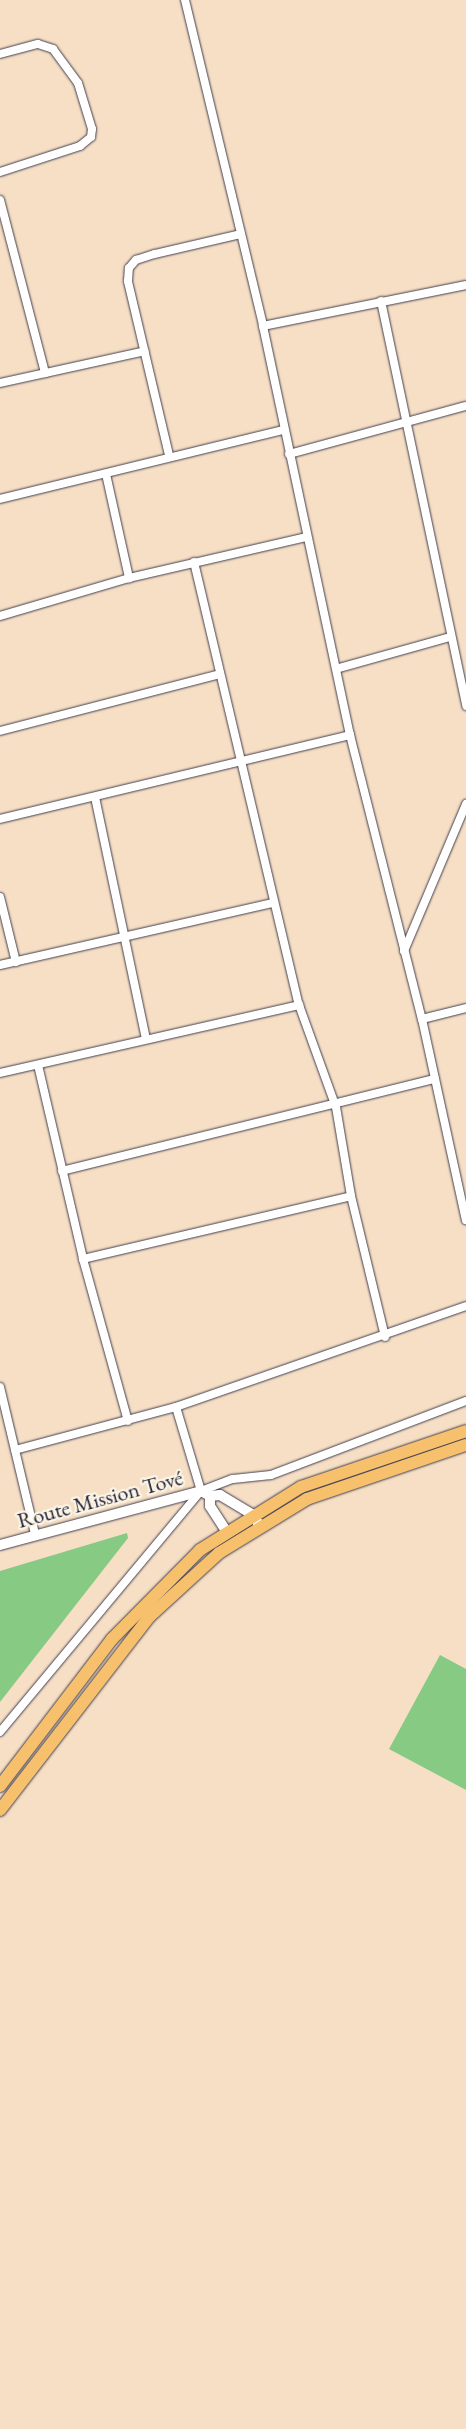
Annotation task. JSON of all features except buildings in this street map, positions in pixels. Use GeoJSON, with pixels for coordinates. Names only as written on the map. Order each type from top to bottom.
{"type":"FeatureCollection","features":[{"type":"Feature","properties":{"kind":"main road"},"geometry":{"type":"LineString","coordinates":[[0,1786],[112,1639],[163,1584],[226,1531],[252,1514],[331,1475],[466,1431]]}},
{"type":"Feature","properties":{"kind":"main road"},"geometry":{"type":"LineString","coordinates":[[0,1810],[149,1617],[210,1561],[260,1526],[332,1489],[466,1445]]}},
{"type":"Feature","properties":{"kind":"street"},"geometry":{"type":"LineString","coordinates":[[185,0],[263,326],[306,538],[339,668],[350,736],[422,1019],[466,1220]]}},
{"type":"Feature","properties":{"kind":"street"},"geometry":{"type":"LineString","coordinates":[[0,54],[38,44],[53,49],[78,83],[92,129],[91,137],[80,146],[0,172]]}},
{"type":"Feature","properties":{"kind":"street"},"geometry":{"type":"LineString","coordinates":[[0,200],[45,373]]}},
{"type":"Feature","properties":{"kind":"street"},"geometry":{"type":"LineString","coordinates":[[169,455],[128,281],[132,264],[155,254],[241,234]]}},
{"type":"Feature","properties":{"kind":"street"},"geometry":{"type":"LineString","coordinates":[[263,326],[466,285]]}},
{"type":"Feature","properties":{"kind":"street"},"geometry":{"type":"LineString","coordinates":[[381,301],[404,424],[466,706]]}},
{"type":"Feature","properties":{"kind":"street"},"geometry":{"type":"LineString","coordinates":[[0,383],[145,351]]}},
{"type":"Feature","properties":{"kind":"street"},"geometry":{"type":"LineString","coordinates":[[289,454],[466,406]]}},
{"type":"Feature","properties":{"kind":"street"},"geometry":{"type":"LineString","coordinates":[[0,499],[106,474],[169,455],[283,430]]}},
{"type":"Feature","properties":{"kind":"street"},"geometry":{"type":"LineString","coordinates":[[106,474],[129,578]]}},
{"type":"Feature","properties":{"kind":"street"},"geometry":{"type":"LineString","coordinates":[[0,616],[129,578],[306,538]]}},
{"type":"Feature","properties":{"kind":"street"},"geometry":{"type":"LineString","coordinates":[[194,562],[273,903],[299,1005],[336,1107],[351,1196],[385,1338]]}},
{"type":"Feature","properties":{"kind":"street"},"geometry":{"type":"LineString","coordinates":[[339,668],[450,637]]}},
{"type":"Feature","properties":{"kind":"street"},"geometry":{"type":"LineString","coordinates":[[0,732],[220,674]]}},
{"type":"Feature","properties":{"kind":"street"},"geometry":{"type":"LineString","coordinates":[[0,819],[350,736]]}},
{"type":"Feature","properties":{"kind":"street"},"geometry":{"type":"LineString","coordinates":[[95,797],[146,1039]]}},
{"type":"Feature","properties":{"kind":"street"},"geometry":{"type":"LineString","coordinates":[[404,951],[466,804]]}},
{"type":"Feature","properties":{"kind":"street"},"geometry":{"type":"LineString","coordinates":[[0,897],[16,962]]}},
{"type":"Feature","properties":{"kind":"street"},"geometry":{"type":"LineString","coordinates":[[0,965],[123,935],[273,903]]}},
{"type":"Feature","properties":{"kind":"street"},"geometry":{"type":"LineString","coordinates":[[0,1073],[299,1005]]}},
{"type":"Feature","properties":{"kind":"street"},"geometry":{"type":"LineString","coordinates":[[422,1019],[466,1008]]}},
{"type":"Feature","properties":{"kind":"street"},"geometry":{"type":"LineString","coordinates":[[38,1065],[83,1259],[128,1421]]}},
{"type":"Feature","properties":{"kind":"street"},"geometry":{"type":"LineString","coordinates":[[62,1171],[336,1107],[435,1079]]}},
{"type":"Feature","properties":{"kind":"street"},"geometry":{"type":"LineString","coordinates":[[83,1259],[351,1196]]}},
{"type":"Feature","properties":{"kind":"street"},"geometry":{"type":"LineString","coordinates":[[15,1450],[176,1407],[385,1338],[466,1306]]}},
{"type":"Feature","properties":{"kind":"street"},"geometry":{"type":"LineString","coordinates":[[0,1387],[36,1534]]}},
{"type":"Feature","properties":{"kind":"street"},"geometry":{"type":"LineString","coordinates":[[0,1732],[206,1493],[232,1479],[271,1474],[466,1402]]}},
{"type":"Feature","properties":{"kind":"street"},"geometry":{"type":"LineString","coordinates":[[176,1407],[210,1506],[226,1531]]}},
{"type":"Feature","properties":{"kind":"street"},"geometry":{"type":"LineString","coordinates":[[206,1493],[220,1495],[252,1514],[260,1526]]}},
{"type":"Feature","properties":{"kind":"street","name":"Route Mission Tové"},"geometry":{"type":"LineString","coordinates":[[0,1545],[36,1534],[206,1493]]}},
{"type":"Feature","properties":{"kind":"green space"},"geometry":{"type":"Polygon","coordinates":[[[127,1533],[128,1538],[0,1702],[0,1571],[127,1533]]]}},
{"type":"Feature","properties":{"kind":"green space"},"geometry":{"type":"Polygon","coordinates":[[[440,1655],[466,1669],[466,1790],[389,1749],[440,1655]]]}}]}
